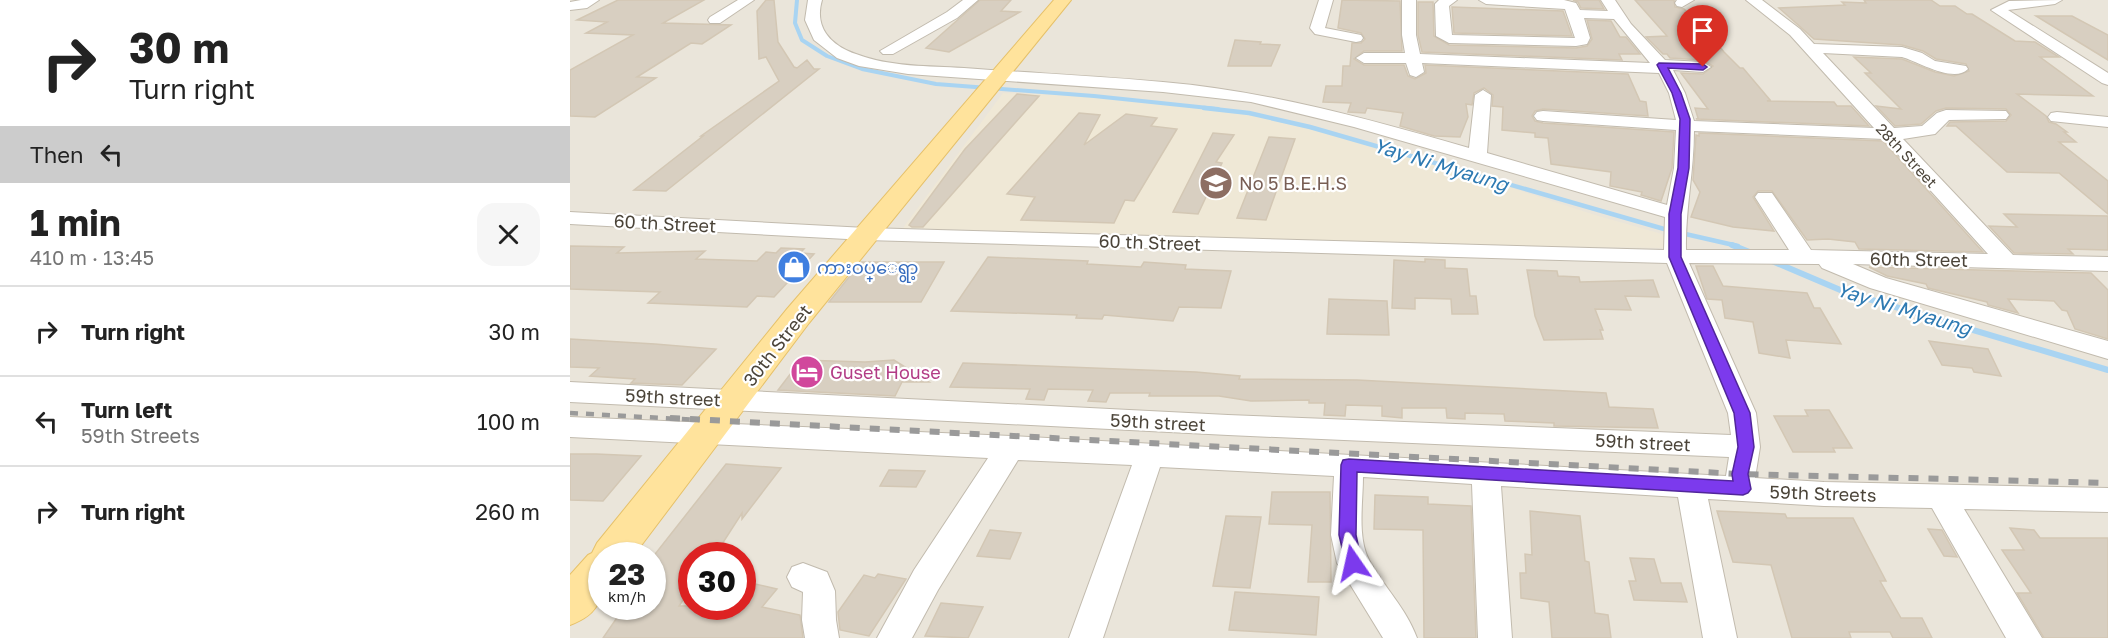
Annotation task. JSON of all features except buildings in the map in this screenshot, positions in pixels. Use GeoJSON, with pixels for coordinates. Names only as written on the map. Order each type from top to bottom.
{"type":"FeatureCollection","features":[{"type":"Feature","properties":{"kind":"main road","name":"30th Street"},"geometry":{"type":"LineString","coordinates":[[621,542],[788,329],[1063,0]]}},
{"type":"Feature","properties":{"kind":"main road"},"geometry":{"type":"LineString","coordinates":[[571,604],[588,584]]}},
{"type":"Feature","properties":{"kind":"street"},"geometry":{"type":"LineString","coordinates":[[570,6],[592,0]]}},
{"type":"Feature","properties":{"kind":"street"},"geometry":{"type":"LineString","coordinates":[[715,20],[747,0]]}},
{"type":"Feature","properties":{"kind":"street"},"geometry":{"type":"LineString","coordinates":[[815,0],[813,26],[824,44],[850,58],[994,82],[1185,89],[1266,100],[1478,155],[1675,234]]}},
{"type":"Feature","properties":{"kind":"street"},"geometry":{"type":"LineString","coordinates":[[888,51],[952,15],[971,0]]}},
{"type":"Feature","properties":{"kind":"street"},"geometry":{"type":"LineString","coordinates":[[1326,0],[1317,28],[1320,31],[1356,38]]}},
{"type":"Feature","properties":{"kind":"street"},"geometry":{"type":"LineString","coordinates":[[1408,0],[1409,35],[1415,71],[1423,74],[1550,79]]}},
{"type":"Feature","properties":{"kind":"street"},"geometry":{"type":"LineString","coordinates":[[1450,0],[1442,4],[1443,36],[1449,39],[1582,41],[1575,14],[1571,6],[1564,3],[1486,0]]}},
{"type":"Feature","properties":{"kind":"street"},"geometry":{"type":"LineString","coordinates":[[1608,0],[1626,27],[1663,67],[1677,93],[1685,119],[1684,168],[1675,234],[1742,413],[1746,447],[1740,474],[1743,489]]}},
{"type":"Feature","properties":{"kind":"street","name":"28th Street"},"geometry":{"type":"LineString","coordinates":[[1752,0],[1787,26],[1809,48],[2006,261]]}},
{"type":"Feature","properties":{"kind":"street"},"geometry":{"type":"LineString","coordinates":[[2055,0],[2009,5],[1998,10],[2108,80]]}},
{"type":"Feature","properties":{"kind":"street"},"geometry":{"type":"LineString","coordinates":[[1575,14],[1618,15]]}},
{"type":"Feature","properties":{"kind":"street"},"geometry":{"type":"LineString","coordinates":[[1809,48],[1902,52],[1917,56],[1936,66],[1960,69]]}},
{"type":"Feature","properties":{"kind":"street"},"geometry":{"type":"LineString","coordinates":[[1364,58],[1703,67]]}},
{"type":"Feature","properties":{"kind":"street"},"geometry":{"type":"LineString","coordinates":[[1478,155],[1483,95]]}},
{"type":"Feature","properties":{"kind":"street"},"geometry":{"type":"LineString","coordinates":[[1543,116],[1685,126],[1886,133],[1927,131],[1946,115],[2000,115]]}},
{"type":"Feature","properties":{"kind":"street"},"geometry":{"type":"LineString","coordinates":[[2057,117],[2108,122]]}},
{"type":"Feature","properties":{"kind":"street"},"geometry":{"type":"LineString","coordinates":[[1765,197],[1811,257],[1878,283],[2108,350]]}},
{"type":"Feature","properties":{"kind":"street","name":"60 th Street"},"geometry":{"type":"LineString","coordinates":[[570,218],[866,234],[1675,234],[1731,258]]}},
{"type":"Feature","properties":{"kind":"street","name":"60th Street"},"geometry":{"type":"LineString","coordinates":[[1731,258],[1776,256],[2108,264]]}},
{"type":"Feature","properties":{"kind":"street","name":"59th street"},"geometry":{"type":"LineString","coordinates":[[570,392],[1228,425],[1746,447]]}},
{"type":"Feature","properties":{"kind":"street","name":"59th Streets"},"geometry":{"type":"LineString","coordinates":[[570,427],[1349,465],[1824,494],[2108,500]]}},
{"type":"Feature","properties":{"kind":"street"},"geometry":{"type":"LineString","coordinates":[[894,638],[926,580],[1011,447]]}},
{"type":"Feature","properties":{"kind":"street"},"geometry":{"type":"LineString","coordinates":[[1086,638],[1150,455]]}},
{"type":"Feature","properties":{"kind":"street"},"geometry":{"type":"LineString","coordinates":[[1349,465],[1347,535],[1353,563],[1396,627],[1400,638]]}},
{"type":"Feature","properties":{"kind":"street"},"geometry":{"type":"LineString","coordinates":[[1486,473],[1496,638]]}},
{"type":"Feature","properties":{"kind":"street"},"geometry":{"type":"LineString","coordinates":[[1691,487],[1719,638]]}},
{"type":"Feature","properties":{"kind":"street"},"geometry":{"type":"LineString","coordinates":[[1940,496],[2025,638]]}},
{"type":"Feature","properties":{"kind":"street"},"geometry":{"type":"LineString","coordinates":[[803,577],[815,582],[819,591],[819,620],[822,638]]}},
{"type":"Feature","properties":{"kind":"shaded area"},"geometry":{"type":"Polygon","coordinates":[[[570,0],[2108,0],[2108,638],[570,638],[570,0]]]}},
{"type":"Feature","properties":{"kind":"shaded area","name":"No 5 B.E.H.S"},"geometry":{"type":"Polygon","coordinates":[[[1003,93],[1095,96],[1257,116],[1395,150],[1595,215],[1662,234],[1667,248],[903,228],[1003,93]]]}},
{"type":"Feature","properties":{"kind":"waterway","name":"Yay Ni Myaung"},"geometry":{"type":"LineString","coordinates":[[797,0],[795,23],[802,40],[827,56],[862,69],[936,84],[1094,96],[1218,109]]}},
{"type":"Feature","properties":{"kind":"waterway","name":"Yay Ni Myaung"},"geometry":{"type":"LineString","coordinates":[[1204,108],[1249,113],[1310,127],[1671,231]]}},
{"type":"Feature","properties":{"kind":"waterway","name":"Yay Ni Myaung"},"geometry":{"type":"LineString","coordinates":[[1681,233],[1738,246]]}},
{"type":"Feature","properties":{"kind":"waterway","name":"Yay Ni Myaung"},"geometry":{"type":"LineString","coordinates":[[1732,245],[1752,253]]}},
{"type":"Feature","properties":{"kind":"waterway","name":"Yay Ni Myaung"},"geometry":{"type":"LineString","coordinates":[[1772,261],[1845,292],[2108,370]]}},
{"type":"Feature","properties":{"kind":"railway"},"geometry":{"type":"LineString","coordinates":[[570,413],[699,420]]}},
{"type":"Feature","properties":{"kind":"railway"},"geometry":{"type":"LineString","coordinates":[[670,418],[1740,474],[2108,483]]}},
{"type":"Feature","properties":{"kind":"place","name":"No 5 B.E.H.S"},"geometry":{"type":"Point","coordinates":[1216,183]}},
{"type":"Feature","properties":{"kind":"place","name":"ကားဝပ္ေရွာ့"},"geometry":{"type":"Point","coordinates":[794,267]}},
{"type":"Feature","properties":{"kind":"place","name":"Guset House"},"geometry":{"type":"Point","coordinates":[807,372]}},
{"type":"Feature","properties":{"kind":"route"},"geometry":{"type":"LineString","coordinates":[[1353,563],[1347,535],[1349,465],[1743,489],[1740,474],[1746,447],[1742,413],[1675,257],[1675,214],[1684,168],[1685,119],[1677,93],[1662,65],[1703,67]]}}]}
